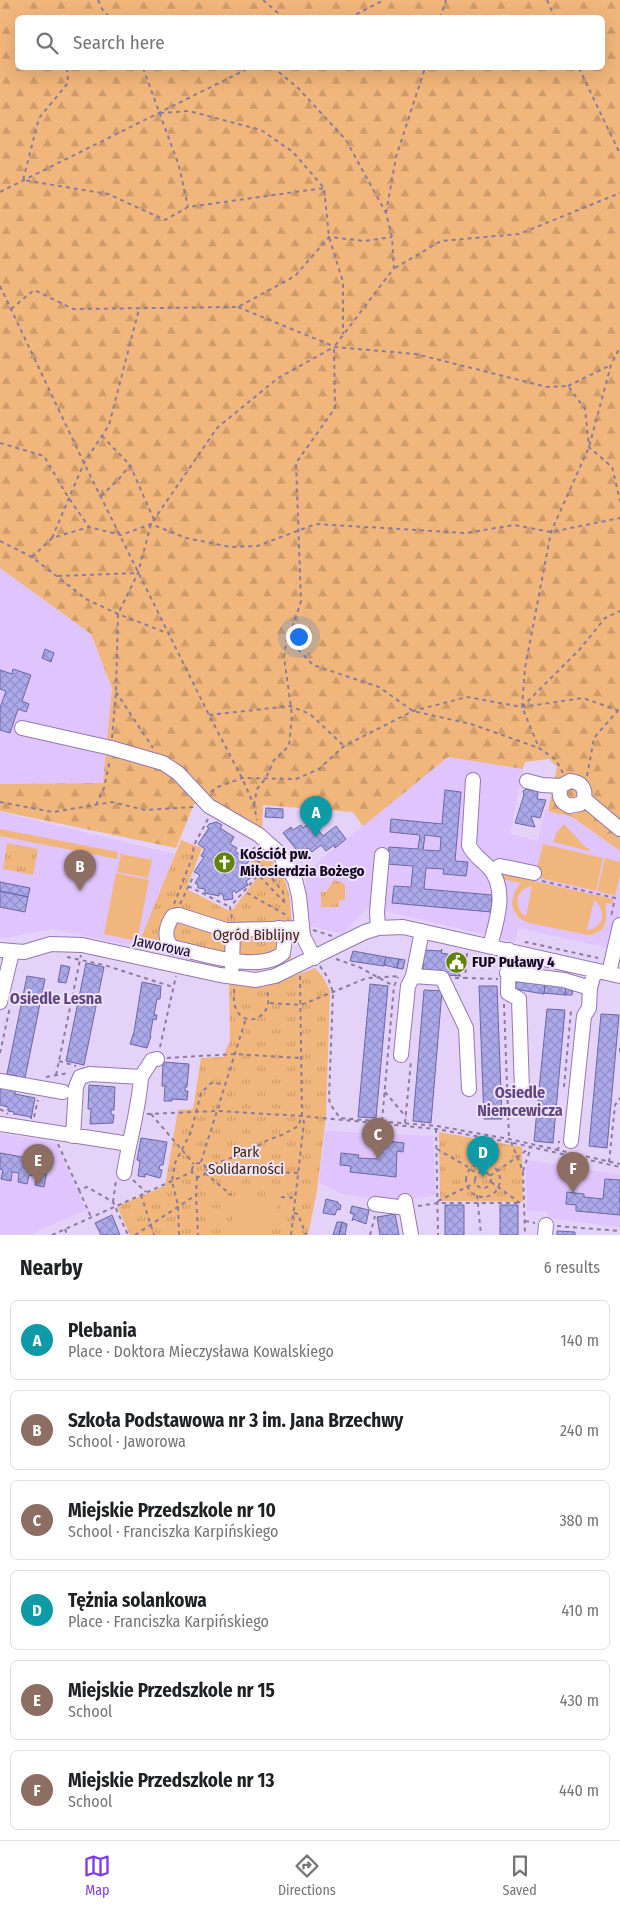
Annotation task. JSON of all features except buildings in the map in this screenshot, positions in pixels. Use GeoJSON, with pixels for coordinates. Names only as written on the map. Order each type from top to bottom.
{"type":"FeatureCollection","features":[{"type":"Feature","properties":{"kind":"street"},"geometry":{"type":"LineString","coordinates":[[22,728],[109,748],[163,763],[178,773],[207,807],[259,835],[279,854],[295,880],[299,896],[298,928],[314,958]]}},
{"type":"Feature","properties":{"kind":"street"},"geometry":{"type":"LineString","coordinates":[[474,780],[469,846],[472,852],[492,871],[498,885],[499,900],[490,946]]}},
{"type":"Feature","properties":{"kind":"street"},"geometry":{"type":"LineString","coordinates":[[527,781],[542,785],[563,784],[570,780],[576,781],[584,794],[620,829]]}},
{"type":"Feature","properties":{"kind":"street"},"geometry":{"type":"LineString","coordinates":[[563,784],[559,792],[560,798],[569,806],[580,804],[584,794]]}},
{"type":"Feature","properties":{"kind":"street"},"geometry":{"type":"LineString","coordinates":[[378,928],[377,912],[382,855]]}},
{"type":"Feature","properties":{"kind":"street"},"geometry":{"type":"LineString","coordinates":[[492,871],[500,866],[534,873]]}},
{"type":"Feature","properties":{"kind":"street"},"geometry":{"type":"LineString","coordinates":[[279,928],[285,938],[284,953],[279,958],[263,962],[233,960],[172,947],[167,942],[166,937],[173,916],[179,916],[226,930],[233,928],[279,928],[298,928]]}},
{"type":"Feature","properties":{"kind":"street"},"geometry":{"type":"LineString","coordinates":[[615,921],[615,975]]}},
{"type":"Feature","properties":{"kind":"street","name":"Jaworowa"},"geometry":{"type":"LineString","coordinates":[[6,951],[24,952],[51,944],[82,945],[232,980],[248,980],[275,976],[365,932],[378,928],[403,927],[615,975]]}},
{"type":"Feature","properties":{"kind":"street"},"geometry":{"type":"LineString","coordinates":[[232,980],[233,928]]}},
{"type":"Feature","properties":{"kind":"street"},"geometry":{"type":"LineString","coordinates":[[401,1055],[408,986],[413,976],[422,930]]}},
{"type":"Feature","properties":{"kind":"street"},"geometry":{"type":"LineString","coordinates":[[509,950],[505,976],[508,993],[519,999],[522,1090]]}},
{"type":"Feature","properties":{"kind":"street"},"geometry":{"type":"LineString","coordinates":[[0,1002],[6,951]]}},
{"type":"Feature","properties":{"kind":"street"},"geometry":{"type":"LineString","coordinates":[[572,1141],[584,1016],[589,1008],[590,988],[595,970]]}},
{"type":"Feature","properties":{"kind":"street"},"geometry":{"type":"LineString","coordinates":[[413,976],[442,978],[466,1028],[469,1089]]}},
{"type":"Feature","properties":{"kind":"street"},"geometry":{"type":"LineString","coordinates":[[505,976],[564,980],[590,988]]}},
{"type":"Feature","properties":{"kind":"street"},"geometry":{"type":"LineString","coordinates":[[124,1173],[140,1101],[141,1077],[152,1060],[157,1059]]}},
{"type":"Feature","properties":{"kind":"street"},"geometry":{"type":"LineString","coordinates":[[73,1136],[76,1087],[80,1077],[90,1074],[141,1077]]}},
{"type":"Feature","properties":{"kind":"street"},"geometry":{"type":"LineString","coordinates":[[0,1081],[41,1083],[63,1092]]}},
{"type":"Feature","properties":{"kind":"street"},"geometry":{"type":"LineString","coordinates":[[5,1121],[73,1136],[129,1144]]}},
{"type":"Feature","properties":{"kind":"street"},"geometry":{"type":"LineString","coordinates":[[382,1205],[405,1205],[411,1235]]}},
{"type":"Feature","properties":{"kind":"path"},"geometry":{"type":"LineString","coordinates":[[98,0],[107,15]]}},
{"type":"Feature","properties":{"kind":"path"},"geometry":{"type":"LineString","coordinates":[[263,0],[280,15]]}},
{"type":"Feature","properties":{"kind":"path"},"geometry":{"type":"LineString","coordinates":[[355,15],[384,0]]}},
{"type":"Feature","properties":{"kind":"path"},"geometry":{"type":"LineString","coordinates":[[441,15],[446,0]]}},
{"type":"Feature","properties":{"kind":"path"},"geometry":{"type":"LineString","coordinates":[[547,0],[554,15]]}},
{"type":"Feature","properties":{"kind":"path"},"geometry":{"type":"LineString","coordinates":[[23,180],[39,118],[68,83],[67,70]]}},
{"type":"Feature","properties":{"kind":"path"},"geometry":{"type":"LineString","coordinates":[[143,70],[179,166],[188,207]]}},
{"type":"Feature","properties":{"kind":"path"},"geometry":{"type":"LineString","coordinates":[[0,192],[245,70]]}},
{"type":"Feature","properties":{"kind":"path"},"geometry":{"type":"LineString","coordinates":[[276,70],[298,88],[346,140],[386,213],[392,237],[394,268]]}},
{"type":"Feature","properties":{"kind":"path"},"geometry":{"type":"LineString","coordinates":[[386,213],[396,157],[423,70]]}},
{"type":"Feature","properties":{"kind":"path"},"geometry":{"type":"LineString","coordinates":[[580,70],[620,154]]}},
{"type":"Feature","properties":{"kind":"path"},"geometry":{"type":"LineString","coordinates":[[160,113],[189,111],[261,130],[293,152],[324,188],[329,237],[343,282],[343,334]]}},
{"type":"Feature","properties":{"kind":"path"},"geometry":{"type":"LineString","coordinates":[[23,180],[108,194],[165,220],[188,207],[324,188]]}},
{"type":"Feature","properties":{"kind":"path"},"geometry":{"type":"LineString","coordinates":[[96,805],[104,788],[109,769],[109,748],[116,692],[118,614],[138,572],[151,524],[217,428],[278,378],[334,347],[394,268],[442,242],[519,234],[620,193]]}},
{"type":"Feature","properties":{"kind":"path"},"geometry":{"type":"LineString","coordinates":[[329,237],[365,242],[392,237]]}},
{"type":"Feature","properties":{"kind":"path"},"geometry":{"type":"LineString","coordinates":[[238,307],[295,276],[329,237]]}},
{"type":"Feature","properties":{"kind":"path"},"geometry":{"type":"LineString","coordinates":[[0,286],[84,463],[242,778],[254,805],[259,835]]}},
{"type":"Feature","properties":{"kind":"path"},"geometry":{"type":"LineString","coordinates":[[11,309],[34,290],[73,309],[238,307],[334,347],[416,354],[547,387],[568,386],[611,365]]}},
{"type":"Feature","properties":{"kind":"path"},"geometry":{"type":"LineString","coordinates":[[32,557],[52,538],[84,463],[109,425],[139,309]]}},
{"type":"Feature","properties":{"kind":"path"},"geometry":{"type":"LineString","coordinates":[[254,805],[257,789],[266,778],[274,760],[289,746],[292,715],[284,657],[286,638],[294,623],[301,601],[296,463],[335,408],[334,347]]}},
{"type":"Feature","properties":{"kind":"path"},"geometry":{"type":"LineString","coordinates":[[539,748],[522,707],[525,668],[551,532],[589,447],[611,365],[620,347]]}},
{"type":"Feature","properties":{"kind":"path"},"geometry":{"type":"LineString","coordinates":[[568,386],[585,409],[589,447],[612,467],[620,501]]}},
{"type":"Feature","properties":{"kind":"path"},"geometry":{"type":"LineString","coordinates":[[102,436],[130,465],[154,520]]}},
{"type":"Feature","properties":{"kind":"path"},"geometry":{"type":"LineString","coordinates":[[0,443],[44,456],[68,497],[89,527]]}},
{"type":"Feature","properties":{"kind":"path"},"geometry":{"type":"LineString","coordinates":[[102,496],[130,465]]}},
{"type":"Feature","properties":{"kind":"path"},"geometry":{"type":"LineString","coordinates":[[52,538],[89,527],[121,535],[151,524],[186,538],[231,547],[257,546],[316,524],[466,533],[514,526],[551,532],[620,518]]}},
{"type":"Feature","properties":{"kind":"path"},"geometry":{"type":"LineString","coordinates":[[0,541],[32,557],[86,599],[169,634]]}},
{"type":"Feature","properties":{"kind":"path"},"geometry":{"type":"LineString","coordinates":[[57,576],[138,572]]}},
{"type":"Feature","properties":{"kind":"path"},"geometry":{"type":"LineString","coordinates":[[522,707],[580,649],[605,618],[620,611]]}},
{"type":"Feature","properties":{"kind":"path"},"geometry":{"type":"LineString","coordinates":[[286,638],[313,665],[379,687],[413,711],[471,724],[539,748],[556,760],[562,769],[563,784]]}},
{"type":"Feature","properties":{"kind":"path"},"geometry":{"type":"LineString","coordinates":[[116,692],[163,763]]}},
{"type":"Feature","properties":{"kind":"path"},"geometry":{"type":"LineString","coordinates":[[173,916],[174,903],[192,858],[194,844],[207,807],[218,787],[242,778],[296,779],[319,769],[344,746],[413,711],[467,697],[522,707],[583,698],[619,711]]}},
{"type":"Feature","properties":{"kind":"path"},"geometry":{"type":"LineString","coordinates":[[209,715],[290,706],[310,714],[344,746]]}},
{"type":"Feature","properties":{"kind":"path"},"geometry":{"type":"LineString","coordinates":[[584,794],[594,738],[620,708]]}},
{"type":"Feature","properties":{"kind":"path"},"geometry":{"type":"LineString","coordinates":[[0,802],[53,812],[118,802],[146,810],[207,807]]}},
{"type":"Feature","properties":{"kind":"path"},"geometry":{"type":"LineString","coordinates":[[251,852],[283,892],[284,902]]}},
{"type":"Feature","properties":{"kind":"path"},"geometry":{"type":"LineString","coordinates":[[249,865],[281,898]]}},
{"type":"Feature","properties":{"kind":"path"},"geometry":{"type":"LineString","coordinates":[[534,873],[532,879],[615,898],[615,921]]}},
{"type":"Feature","properties":{"kind":"path"},"geometry":{"type":"LineString","coordinates":[[233,928],[230,907],[259,874]]}},
{"type":"Feature","properties":{"kind":"path"},"geometry":{"type":"LineString","coordinates":[[173,916],[179,908],[194,875]]}},
{"type":"Feature","properties":{"kind":"path"},"geometry":{"type":"LineString","coordinates":[[188,886],[230,907]]}},
{"type":"Feature","properties":{"kind":"path"},"geometry":{"type":"LineString","coordinates":[[247,893],[295,919],[298,928],[339,938]]}},
{"type":"Feature","properties":{"kind":"path"},"geometry":{"type":"LineString","coordinates":[[614,902],[620,903]]}},
{"type":"Feature","properties":{"kind":"path"},"geometry":{"type":"LineString","coordinates":[[467,947],[465,978],[505,976]]}},
{"type":"Feature","properties":{"kind":"path"},"geometry":{"type":"LineString","coordinates":[[56,1075],[82,951]]}},
{"type":"Feature","properties":{"kind":"path"},"geometry":{"type":"LineString","coordinates":[[64,956],[104,965],[173,986]]}},
{"type":"Feature","properties":{"kind":"path"},"geometry":{"type":"LineString","coordinates":[[331,957],[359,967],[394,986]]}},
{"type":"Feature","properties":{"kind":"path"},"geometry":{"type":"LineString","coordinates":[[314,958],[328,978],[333,992],[329,1101],[340,1118],[436,1129],[509,1141],[620,1165]]}},
{"type":"Feature","properties":{"kind":"path"},"geometry":{"type":"LineString","coordinates":[[178,972],[173,986],[157,1059],[234,1054],[301,1058]]}},
{"type":"Feature","properties":{"kind":"path"},"geometry":{"type":"LineString","coordinates":[[291,1235],[304,1122],[302,1116],[300,973]]}},
{"type":"Feature","properties":{"kind":"path"},"geometry":{"type":"LineString","coordinates":[[382,1122],[394,986],[399,976]]}},
{"type":"Feature","properties":{"kind":"path"},"geometry":{"type":"LineString","coordinates":[[270,1003],[301,1005],[367,978],[413,976]]}},
{"type":"Feature","properties":{"kind":"path"},"geometry":{"type":"LineString","coordinates":[[232,980],[236,1010],[246,1018],[259,1018],[267,1010],[270,1003],[265,985]]}},
{"type":"Feature","properties":{"kind":"path"},"geometry":{"type":"LineString","coordinates":[[504,999],[509,1141],[524,1170]]}},
{"type":"Feature","properties":{"kind":"path"},"geometry":{"type":"LineString","coordinates":[[231,1194],[206,1170],[201,1162],[246,1018]]}},
{"type":"Feature","properties":{"kind":"path"},"geometry":{"type":"LineString","coordinates":[[59,1061],[88,1069],[90,1074]]}},
{"type":"Feature","properties":{"kind":"path"},"geometry":{"type":"LineString","coordinates":[[33,1122],[41,1083],[56,1075],[72,1072]]}},
{"type":"Feature","properties":{"kind":"path"},"geometry":{"type":"LineString","coordinates":[[179,1235],[178,1205],[172,1181],[174,1164],[191,1132],[201,1093],[206,1086],[225,1084]]}},
{"type":"Feature","properties":{"kind":"path"},"geometry":{"type":"LineString","coordinates":[[385,1092],[406,1117]]}},
{"type":"Feature","properties":{"kind":"path"},"geometry":{"type":"LineString","coordinates":[[609,1163],[615,1105],[620,1098]]}},
{"type":"Feature","properties":{"kind":"path"},"geometry":{"type":"LineString","coordinates":[[0,1109],[3,1110],[5,1121]]}},
{"type":"Feature","properties":{"kind":"path"},"geometry":{"type":"LineString","coordinates":[[136,1114],[217,1111],[437,1126],[609,1163]]}},
{"type":"Feature","properties":{"kind":"path"},"geometry":{"type":"LineString","coordinates":[[151,1114],[194,1164]]}},
{"type":"Feature","properties":{"kind":"path"},"geometry":{"type":"LineString","coordinates":[[197,1177],[200,1177],[206,1170],[298,1126],[302,1116]]}},
{"type":"Feature","properties":{"kind":"path"},"geometry":{"type":"LineString","coordinates":[[436,1129],[438,1235]]}},
{"type":"Feature","properties":{"kind":"path"},"geometry":{"type":"LineString","coordinates":[[483,1137],[483,1163]]}},
{"type":"Feature","properties":{"kind":"path"},"geometry":{"type":"LineString","coordinates":[[57,1142],[91,1217]]}},
{"type":"Feature","properties":{"kind":"path"},"geometry":{"type":"LineString","coordinates":[[490,1176],[531,1147]]}},
{"type":"Feature","properties":{"kind":"path"},"geometry":{"type":"LineString","coordinates":[[525,1235],[524,1170],[531,1147]]}},
{"type":"Feature","properties":{"kind":"path"},"geometry":{"type":"LineString","coordinates":[[437,1149],[477,1174]]}},
{"type":"Feature","properties":{"kind":"path"},"geometry":{"type":"LineString","coordinates":[[194,1164],[201,1162]]}},
{"type":"Feature","properties":{"kind":"path"},"geometry":{"type":"LineString","coordinates":[[476,1196],[489,1196],[498,1187],[500,1180],[493,1166],[483,1163],[478,1164],[470,1169],[467,1175],[468,1187],[476,1196],[481,1235]]}},
{"type":"Feature","properties":{"kind":"path"},"geometry":{"type":"LineString","coordinates":[[192,1172],[194,1164]]}},
{"type":"Feature","properties":{"kind":"path"},"geometry":{"type":"LineString","coordinates":[[206,1170],[299,1173]]}},
{"type":"Feature","properties":{"kind":"path"},"geometry":{"type":"LineString","coordinates":[[52,1235],[192,1172]]}},
{"type":"Feature","properties":{"kind":"path"},"geometry":{"type":"LineString","coordinates":[[192,1172],[197,1177],[198,1235]]}},
{"type":"Feature","properties":{"kind":"path"},"geometry":{"type":"LineString","coordinates":[[477,1174],[484,1172],[490,1176],[491,1182],[525,1206]]}},
{"type":"Feature","properties":{"kind":"path"},"geometry":{"type":"LineString","coordinates":[[128,1235],[113,1202],[115,1180],[124,1173],[147,1192]]}},
{"type":"Feature","properties":{"kind":"path"},"geometry":{"type":"LineString","coordinates":[[438,1202],[475,1183],[477,1174]]}},
{"type":"Feature","properties":{"kind":"path"},"geometry":{"type":"LineString","coordinates":[[475,1183],[482,1188],[487,1187],[491,1182]]}},
{"type":"Feature","properties":{"kind":"path"},"geometry":{"type":"LineString","coordinates":[[79,1190],[86,1187],[113,1202]]}},
{"type":"Feature","properties":{"kind":"path"},"geometry":{"type":"LineString","coordinates":[[135,1235],[196,1194]]}},
{"type":"Feature","properties":{"kind":"path"},"geometry":{"type":"LineString","coordinates":[[141,1195],[154,1235]]}},
{"type":"Feature","properties":{"kind":"path"},"geometry":{"type":"LineString","coordinates":[[281,1197],[296,1198]]}},
{"type":"Feature","properties":{"kind":"path"},"geometry":{"type":"LineString","coordinates":[[438,1202],[521,1204]]}},
{"type":"Feature","properties":{"kind":"path"},"geometry":{"type":"LineString","coordinates":[[370,1235],[374,1218],[382,1205]]}},
{"type":"Feature","properties":{"kind":"path"},"geometry":{"type":"LineString","coordinates":[[294,1213],[298,1214],[306,1235]]}},
{"type":"Feature","properties":{"kind":"path"},"geometry":{"type":"LineString","coordinates":[[525,1221],[545,1230],[620,1231]]}},
{"type":"Feature","properties":{"kind":"path"},"geometry":{"type":"LineString","coordinates":[[65,1229],[67,1235]]}},
{"type":"Feature","properties":{"kind":"path"},"geometry":{"type":"LineString","coordinates":[[605,1235],[606,1230]]}},
{"type":"Feature","properties":{"kind":"shaded area"},"geometry":{"type":"Polygon","coordinates":[[[0,568],[91,634],[112,688],[103,783],[0,784],[0,568]]]}},
{"type":"Feature","properties":{"kind":"shaded area"},"geometry":{"type":"Polygon","coordinates":[[[448,757],[523,769],[510,834],[538,841],[545,810],[572,818],[620,851],[620,913],[612,949],[518,928],[515,942],[368,907],[343,934],[306,925],[306,872],[448,757]]]}},
{"type":"Feature","properties":{"kind":"shaded area"},"geometry":{"type":"Polygon","coordinates":[[[0,812],[175,854],[137,947],[52,929],[6,938],[0,937],[0,812]]]}},
{"type":"Feature","properties":{"kind":"shaded area"},"geometry":{"type":"Polygon","coordinates":[[[325,1131],[433,1136],[436,1195],[400,1202],[342,1194],[319,1182],[325,1131]]]}},
{"type":"Feature","properties":{"kind":"shaded area"},"geometry":{"type":"Polygon","coordinates":[[[0,1133],[56,1143],[86,1210],[29,1235],[0,1235],[0,1133]]]}},
{"type":"Feature","properties":{"kind":"shaded area"},"geometry":{"type":"Polygon","coordinates":[[[528,1160],[620,1175],[620,1227],[547,1218],[548,1212],[527,1211],[526,1169],[528,1160]]]}},
{"type":"Feature","properties":{"kind":"green space"},"geometry":{"type":"Polygon","coordinates":[[[0,0],[620,0],[620,851],[572,817],[548,811],[557,767],[549,759],[525,762],[523,769],[448,757],[363,826],[353,812],[263,805],[262,829],[213,803],[194,804],[176,848],[0,811],[0,784],[103,783],[112,688],[91,634],[0,568],[0,0]]]}},
{"type":"Feature","properties":{"kind":"green space"},"geometry":{"type":"Polygon","coordinates":[[[564,824],[586,848],[589,848],[589,851],[553,842],[557,832],[564,824]]]}},
{"type":"Feature","properties":{"kind":"green space"},"geometry":{"type":"Polygon","coordinates":[[[0,829],[118,852],[117,859],[0,836],[0,829]]]}},
{"type":"Feature","properties":{"kind":"green space","name":"Ogród Biblijny"},"geometry":{"type":"Polygon","coordinates":[[[181,840],[202,848],[186,889],[228,910],[233,909],[261,873],[251,862],[251,855],[260,847],[281,873],[287,886],[291,912],[291,959],[257,971],[138,945],[181,840]]]}},
{"type":"Feature","properties":{"kind":"green space"},"geometry":{"type":"Polygon","coordinates":[[[7,843],[38,849],[33,875],[3,869],[7,843]]]}},
{"type":"Feature","properties":{"kind":"green space"},"geometry":{"type":"Polygon","coordinates":[[[543,844],[603,858],[596,891],[535,877],[543,844]]]}},
{"type":"Feature","properties":{"kind":"green space"},"geometry":{"type":"Polygon","coordinates":[[[121,854],[152,860],[148,878],[117,872],[121,854]]]}},
{"type":"Feature","properties":{"kind":"green space"},"geometry":{"type":"Polygon","coordinates":[[[605,858],[620,862],[620,875],[615,896],[597,891],[605,858]]]}},
{"type":"Feature","properties":{"kind":"green space"},"geometry":{"type":"Polygon","coordinates":[[[116,873],[149,880],[137,941],[104,934],[116,873]]]}},
{"type":"Feature","properties":{"kind":"green space"},"geometry":{"type":"Polygon","coordinates":[[[503,874],[613,899],[612,904],[606,903],[604,927],[600,931],[588,935],[529,923],[519,918],[513,909],[514,893],[520,883],[502,879],[503,874]],[[532,886],[522,890],[518,898],[519,908],[525,916],[526,916],[532,886]],[[594,900],[587,930],[597,926],[602,918],[601,909],[594,900]]]}},
{"type":"Feature","properties":{"kind":"green space"},"geometry":{"type":"Polygon","coordinates":[[[334,880],[345,884],[345,900],[339,900],[339,907],[321,907],[321,892],[326,892],[334,880]]]}},
{"type":"Feature","properties":{"kind":"green space","name":"Park Solidarności"},"geometry":{"type":"Polygon","coordinates":[[[315,968],[323,977],[330,991],[326,1116],[317,1191],[308,1235],[130,1235],[117,1206],[165,1186],[178,1110],[193,1109],[201,1058],[223,1057],[230,1041],[229,984],[256,987],[267,986],[315,968]]]}},
{"type":"Feature","properties":{"kind":"green space"},"geometry":{"type":"Polygon","coordinates":[[[439,1132],[522,1147],[523,1202],[440,1201],[439,1132]]]}},
{"type":"Feature","properties":{"kind":"green space"},"geometry":{"type":"Polygon","coordinates":[[[238,1197],[274,1199],[274,1202],[277,1202],[275,1227],[271,1227],[270,1233],[274,1235],[232,1235],[232,1231],[236,1231],[236,1225],[233,1225],[235,1200],[238,1201],[238,1197]]]}},
{"type":"Feature","properties":{"kind":"place","name":"Plebania"},"geometry":{"type":"Point","coordinates":[316,837]}},
{"type":"Feature","properties":{"kind":"place","name":"Kościół pw. Miłosierdzia Bożego"},"geometry":{"type":"Point","coordinates":[224,863]}},
{"type":"Feature","properties":{"kind":"place","name":"Szkoła Podstawowa nr 3 im. Jana Brzechwy"},"geometry":{"type":"Point","coordinates":[80,891]}},
{"type":"Feature","properties":{"kind":"place","name":"FUP Puławy 4"},"geometry":{"type":"Point","coordinates":[456,962]}},
{"type":"Feature","properties":{"kind":"place","name":"Miejskie Przedszkole nr 10"},"geometry":{"type":"Point","coordinates":[378,1159]}},
{"type":"Feature","properties":{"kind":"place","name":"Tężnia solankowa"},"geometry":{"type":"Point","coordinates":[483,1177]}},
{"type":"Feature","properties":{"kind":"place","name":"Miejskie Przedszkole nr 15"},"geometry":{"type":"Point","coordinates":[38,1185]}},
{"type":"Feature","properties":{"kind":"place","name":"Miejskie Przedszkole nr 13"},"geometry":{"type":"Point","coordinates":[573,1193]}},
{"type":"Feature","properties":{"kind":"district","name":"Osiedle Lesna"},"geometry":{"type":"Point","coordinates":[56,998]}},
{"type":"Feature","properties":{"kind":"district","name":"Osiedle Niemcewicza"},"geometry":{"type":"Point","coordinates":[520,1101]}}]}
